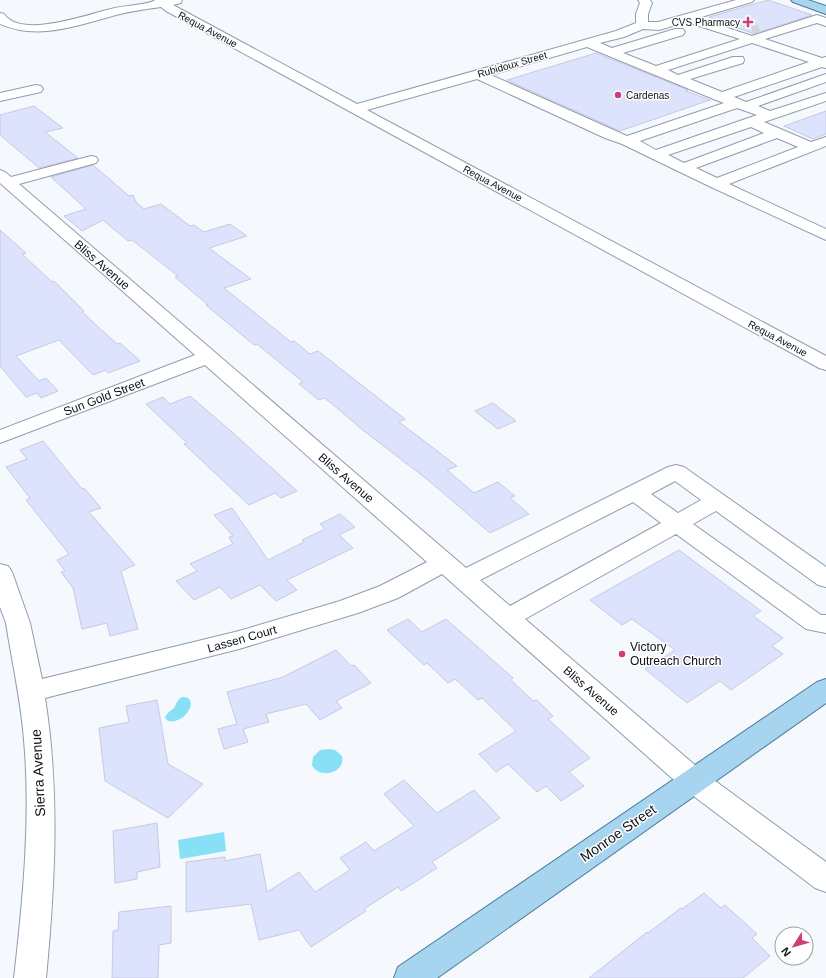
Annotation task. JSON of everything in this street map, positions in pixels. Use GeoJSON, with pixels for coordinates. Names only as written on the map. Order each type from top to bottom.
{"type":"FeatureCollection","features":[{"type":"Feature","properties":{"kind":"main road"},"geometry":{"type":"LineString","coordinates":[[797,0],[826,10]]}},
{"type":"Feature","properties":{"kind":"main road"},"geometry":{"type":"LineString","coordinates":[[821,0],[826,2]]}},
{"type":"Feature","properties":{"kind":"main road","name":"Monroe Street"},"geometry":{"type":"LineString","coordinates":[[410,978],[826,689]]}},
{"type":"Feature","properties":{"kind":"street"},"geometry":{"type":"LineString","coordinates":[[0,17],[2,21],[14,26],[40,29],[77,23],[116,11],[180,0]]}},
{"type":"Feature","properties":{"kind":"street"},"geometry":{"type":"LineString","coordinates":[[644,0],[646,3],[646,17],[659,26],[748,0]]}},
{"type":"Feature","properties":{"kind":"street"},"geometry":{"type":"LineString","coordinates":[[666,12],[708,0]]}},
{"type":"Feature","properties":{"kind":"street"},"geometry":{"type":"LineString","coordinates":[[712,0],[728,6]]}},
{"type":"Feature","properties":{"kind":"street","name":"Requa Avenue"},"geometry":{"type":"LineString","coordinates":[[163,2],[170,9],[826,364]]}},
{"type":"Feature","properties":{"kind":"street","name":"Rubidoux Street"},"geometry":{"type":"LineString","coordinates":[[356,109],[620,34],[646,17]]}},
{"type":"Feature","properties":{"kind":"street"},"geometry":{"type":"LineString","coordinates":[[686,18],[726,33],[752,35],[776,46],[824,62]]}},
{"type":"Feature","properties":{"kind":"street"},"geometry":{"type":"LineString","coordinates":[[656,70],[752,35],[791,27],[817,19],[824,28]]}},
{"type":"Feature","properties":{"kind":"street"},"geometry":{"type":"LineString","coordinates":[[612,52],[705,25]]}},
{"type":"Feature","properties":{"kind":"street"},"geometry":{"type":"LineString","coordinates":[[705,39],[726,33]]}},
{"type":"Feature","properties":{"kind":"street"},"geometry":{"type":"LineString","coordinates":[[678,79],[797,39]]}},
{"type":"Feature","properties":{"kind":"street"},"geometry":{"type":"LineString","coordinates":[[588,43],[771,116]]}},
{"type":"Feature","properties":{"kind":"street"},"geometry":{"type":"LineString","coordinates":[[634,61],[655,55]]}},
{"type":"Feature","properties":{"kind":"street"},"geometry":{"type":"LineString","coordinates":[[721,97],[824,62]]}},
{"type":"Feature","properties":{"kind":"street"},"geometry":{"type":"LineString","coordinates":[[478,74],[610,135],[627,141],[826,235]]}},
{"type":"Feature","properties":{"kind":"street"},"geometry":{"type":"LineString","coordinates":[[627,141],[826,78]]}},
{"type":"Feature","properties":{"kind":"street"},"geometry":{"type":"LineString","coordinates":[[0,97],[36,89]]}},
{"type":"Feature","properties":{"kind":"street"},"geometry":{"type":"LineString","coordinates":[[655,155],[826,97]]}},
{"type":"Feature","properties":{"kind":"street"},"geometry":{"type":"LineString","coordinates":[[751,122],[811,147]]}},
{"type":"Feature","properties":{"kind":"street"},"geometry":{"type":"LineString","coordinates":[[683,168],[777,133]]}},
{"type":"Feature","properties":{"kind":"street"},"geometry":{"type":"LineString","coordinates":[[716,184],[826,141]]}},
{"type":"Feature","properties":{"kind":"street"},"geometry":{"type":"LineString","coordinates":[[4,178],[92,160]]}},
{"type":"Feature","properties":{"kind":"street","name":"Bliss Avenue"},"geometry":{"type":"LineString","coordinates":[[4,178],[693,780],[826,879]]}},
{"type":"Feature","properties":{"kind":"street","name":"Sun Gold Street"},"geometry":{"type":"LineString","coordinates":[[0,436],[208,357]]}},
{"type":"Feature","properties":{"kind":"street"},"geometry":{"type":"LineString","coordinates":[[463,579],[676,472],[826,579]]}},
{"type":"Feature","properties":{"kind":"street"},"geometry":{"type":"LineString","coordinates":[[635,493],[815,623],[826,624]]}},
{"type":"Feature","properties":{"kind":"street"},"geometry":{"type":"LineString","coordinates":[[507,618],[717,501]]}},
{"type":"Feature","properties":{"kind":"street","name":"Lassen Court"},"geometry":{"type":"LineString","coordinates":[[31,692],[239,640],[341,609],[389,592],[444,563]]}},
{"type":"Feature","properties":{"kind":"street","name":"Sierra Avenue"},"geometry":{"type":"LineString","coordinates":[[0,572],[18,623],[38,740],[41,821],[36,920],[30,978]]}},
{"type":"Feature","properties":{"kind":"water"},"geometry":{"type":"Polygon","coordinates":[[[182,697],[188,698],[190,701],[191,705],[189,710],[180,719],[168,721],[165,718],[167,714],[174,708],[178,700],[182,697]]]}},
{"type":"Feature","properties":{"kind":"water"},"geometry":{"type":"Polygon","coordinates":[[[320,750],[335,750],[342,756],[340,767],[326,773],[315,770],[312,765],[313,757],[320,750]]]}},
{"type":"Feature","properties":{"kind":"water"},"geometry":{"type":"Polygon","coordinates":[[[224,832],[226,851],[180,859],[178,840],[224,832]]]}},
{"type":"Feature","properties":{"kind":"building","name":"CVS Pharmacy"},"geometry":{"type":"Polygon","coordinates":[[[768,0],[812,15],[754,34],[709,17],[768,0]]]}},
{"type":"Feature","properties":{"kind":"building","name":"Cardenas"},"geometry":{"type":"Polygon","coordinates":[[[596,53],[710,100],[620,131],[507,80],[596,53]]]}},
{"type":"Feature","properties":{"kind":"building"},"geometry":{"type":"Polygon","coordinates":[[[34,106],[63,128],[45,132],[78,158],[39,168],[0,135],[0,115],[34,106]]]}},
{"type":"Feature","properties":{"kind":"building"},"geometry":{"type":"Polygon","coordinates":[[[826,111],[826,134],[813,139],[784,126],[826,111]]]}},
{"type":"Feature","properties":{"kind":"building"},"geometry":{"type":"Polygon","coordinates":[[[93,165],[129,196],[133,195],[136,202],[144,209],[161,204],[190,226],[194,225],[204,232],[230,224],[247,236],[209,248],[251,279],[224,288],[291,342],[294,341],[310,354],[318,351],[405,419],[399,422],[457,466],[447,470],[474,493],[498,482],[515,496],[510,498],[529,514],[490,533],[428,480],[364,431],[330,402],[324,398],[319,400],[299,384],[303,382],[257,344],[254,345],[175,277],[178,276],[132,240],[128,241],[103,220],[82,231],[64,216],[86,209],[51,177],[93,165]]]}},
{"type":"Feature","properties":{"kind":"building"},"geometry":{"type":"Polygon","coordinates":[[[0,230],[26,253],[22,254],[52,282],[54,281],[84,311],[82,312],[117,344],[120,343],[140,361],[108,373],[106,370],[93,375],[59,340],[16,356],[39,381],[46,378],[58,391],[41,398],[37,393],[26,397],[0,366],[0,230]]]}},
{"type":"Feature","properties":{"kind":"building"},"geometry":{"type":"Polygon","coordinates":[[[190,396],[297,491],[281,498],[275,493],[249,505],[184,444],[187,443],[146,404],[163,397],[170,404],[190,396]]]}},
{"type":"Feature","properties":{"kind":"building"},"geometry":{"type":"Polygon","coordinates":[[[493,403],[516,421],[498,429],[475,411],[493,403]]]}},
{"type":"Feature","properties":{"kind":"building"},"geometry":{"type":"Polygon","coordinates":[[[43,441],[82,489],[84,488],[101,508],[89,512],[135,565],[121,571],[138,629],[110,636],[107,623],[82,629],[73,588],[61,572],[65,571],[57,560],[69,554],[26,500],[30,498],[6,467],[27,459],[20,450],[43,441]]]}},
{"type":"Feature","properties":{"kind":"building"},"geometry":{"type":"Polygon","coordinates":[[[232,508],[268,560],[304,542],[302,540],[325,529],[320,524],[340,514],[355,527],[339,535],[353,548],[287,580],[297,590],[276,601],[260,585],[231,599],[220,587],[194,600],[176,581],[197,571],[190,564],[233,544],[229,537],[233,536],[214,515],[232,508]]]}},
{"type":"Feature","properties":{"kind":"building"},"geometry":{"type":"Polygon","coordinates":[[[679,550],[761,611],[753,616],[783,638],[772,646],[783,654],[731,690],[720,681],[687,703],[645,669],[675,650],[632,619],[622,625],[590,600],[679,550]]]}},
{"type":"Feature","properties":{"kind":"building"},"geometry":{"type":"Polygon","coordinates":[[[408,619],[422,632],[446,619],[513,678],[511,680],[533,701],[537,700],[553,716],[548,719],[590,758],[569,772],[584,786],[561,801],[546,786],[537,792],[508,764],[496,772],[479,754],[516,731],[482,698],[478,700],[455,679],[448,683],[427,663],[424,665],[387,630],[408,619]]]}},
{"type":"Feature","properties":{"kind":"building"},"geometry":{"type":"Polygon","coordinates":[[[336,650],[351,666],[354,665],[371,683],[336,701],[342,708],[320,720],[306,704],[266,714],[269,722],[243,729],[248,742],[224,749],[218,729],[237,724],[227,692],[283,677],[336,650]]]}},
{"type":"Feature","properties":{"kind":"building"},"geometry":{"type":"Polygon","coordinates":[[[157,700],[168,764],[203,784],[168,818],[105,781],[99,728],[129,722],[126,706],[157,700]]]}},
{"type":"Feature","properties":{"kind":"building"},"geometry":{"type":"Polygon","coordinates":[[[404,780],[437,813],[474,790],[500,818],[432,862],[437,868],[401,891],[398,887],[364,909],[366,911],[311,947],[299,930],[259,940],[251,904],[186,912],[186,862],[225,857],[225,861],[260,854],[267,892],[299,872],[315,892],[350,870],[340,858],[366,842],[374,851],[414,826],[384,794],[404,780]]]}},
{"type":"Feature","properties":{"kind":"building"},"geometry":{"type":"Polygon","coordinates":[[[157,823],[160,867],[137,872],[137,879],[115,883],[113,831],[157,823]]]}},
{"type":"Feature","properties":{"kind":"building"},"geometry":{"type":"Polygon","coordinates":[[[704,893],[721,908],[725,905],[757,934],[752,938],[770,956],[743,978],[589,978],[647,932],[648,933],[704,893]]]}},
{"type":"Feature","properties":{"kind":"building"},"geometry":{"type":"Polygon","coordinates":[[[171,906],[171,943],[159,945],[158,978],[112,978],[113,931],[118,930],[119,912],[171,906]]]}},
{"type":"Feature","properties":{"kind":"tunnel"},"geometry":{"type":"LineString","coordinates":[[753,33],[760,31]]}},
{"type":"Feature","properties":{"kind":"place","name":"CVS Pharmacy"},"geometry":{"type":"Point","coordinates":[748,22]}},
{"type":"Feature","properties":{"kind":"place","name":"Cardenas"},"geometry":{"type":"Point","coordinates":[618,95]}},
{"type":"Feature","properties":{"kind":"place","name":"Victory Outreach Church"},"geometry":{"type":"Point","coordinates":[622,654]}}]}
